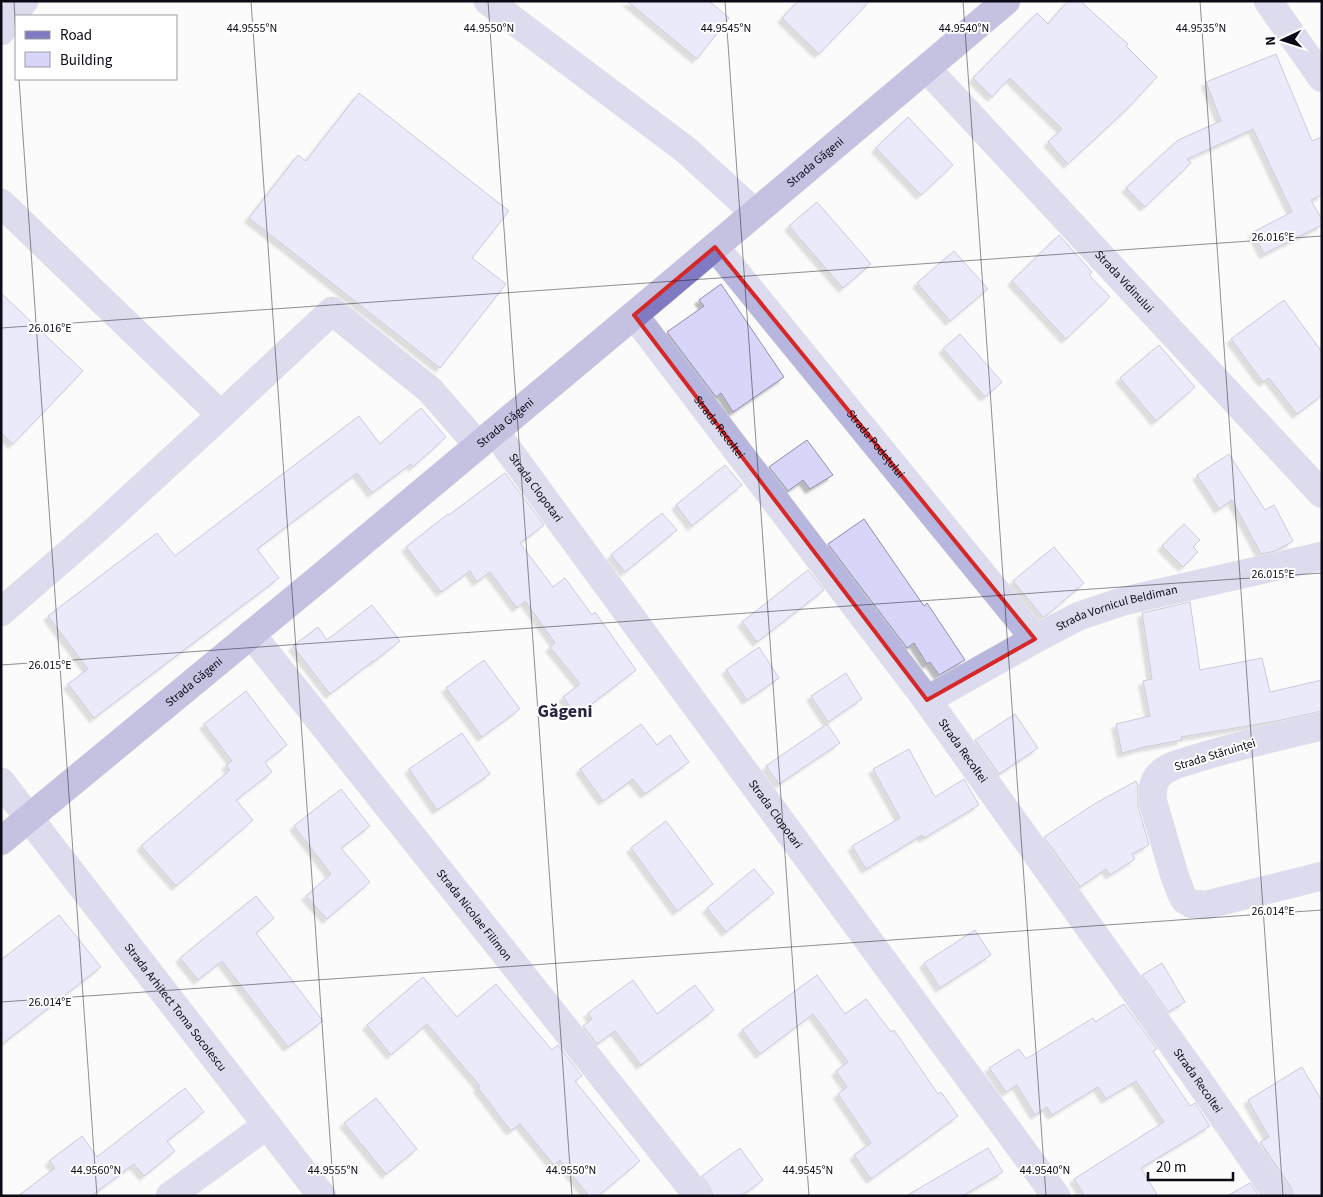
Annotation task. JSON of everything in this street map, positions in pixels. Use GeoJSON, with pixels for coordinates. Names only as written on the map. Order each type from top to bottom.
{"type":"FeatureCollection","features":[{"type":"Feature","properties":{"kind":"main road","name":"Strada Găgeni"},"geometry":{"type":"LineString","coordinates":[[1,841],[715,248],[1006,1]]}},
{"type":"Feature","properties":{"kind":"street"},"geometry":{"type":"LineString","coordinates":[[1,31],[24,1]]}},
{"type":"Feature","properties":{"kind":"street"},"geometry":{"type":"LineString","coordinates":[[488,1],[686,150],[755,213]]}},
{"type":"Feature","properties":{"kind":"street"},"geometry":{"type":"LineString","coordinates":[[1268,1],[1322,78]]}},
{"type":"Feature","properties":{"kind":"street","name":"Strada Vidinului"},"geometry":{"type":"LineString","coordinates":[[926,69],[1322,494]]}},
{"type":"Feature","properties":{"kind":"street"},"geometry":{"type":"LineString","coordinates":[[1,202],[221,415],[98,528],[1,612]]}},
{"type":"Feature","properties":{"kind":"street","name":"Strada Podețului"},"geometry":{"type":"LineString","coordinates":[[715,248],[1035,639]]}},
{"type":"Feature","properties":{"kind":"street","name":"Strada Clopotari"},"geometry":{"type":"LineString","coordinates":[[221,415],[332,311],[430,390],[486,439],[1056,1196]]}},
{"type":"Feature","properties":{"kind":"street","name":"Strada Recoltei"},"geometry":{"type":"LineString","coordinates":[[634,315],[928,700],[1198,1080],[1278,1196]]}},
{"type":"Feature","properties":{"kind":"street","name":"Strada Vornicul Beldiman"},"geometry":{"type":"LineString","coordinates":[[928,700],[1079,616],[1124,601],[1322,556]]}},
{"type":"Feature","properties":{"kind":"street","name":"Strada Nicolae Filimon"},"geometry":{"type":"LineString","coordinates":[[252,634],[698,1196]]}},
{"type":"Feature","properties":{"kind":"street","name":"Strada Stăruinței"},"geometry":{"type":"LineString","coordinates":[[1322,726],[1222,751],[1176,765],[1160,773],[1154,781],[1152,791],[1153,802],[1174,874],[1185,900],[1192,904],[1206,905],[1322,876]]}},
{"type":"Feature","properties":{"kind":"street","name":"Strada Arhitect Toma Socolescu"},"geometry":{"type":"LineString","coordinates":[[1,782],[322,1196]]}},
{"type":"Feature","properties":{"kind":"street"},"geometry":{"type":"LineString","coordinates":[[170,1196],[267,1125]]}},
{"type":"Feature","properties":{"kind":"highlighted area"},"geometry":{"type":"Polygon","coordinates":[[[715,247],[1035,639],[927,700],[634,315],[715,247]]]}},
{"type":"Feature","properties":{"kind":"building"},"geometry":{"type":"Polygon","coordinates":[[[627,1],[709,1],[729,18],[697,59],[627,1]]]}},
{"type":"Feature","properties":{"kind":"building"},"geometry":{"type":"Polygon","coordinates":[[[798,1],[870,1],[819,54],[782,18],[798,1]]]}},
{"type":"Feature","properties":{"kind":"building"},"geometry":{"type":"Polygon","coordinates":[[[1068,1],[1080,1],[1128,44],[1126,46],[1157,77],[1128,108],[1068,164],[1048,142],[1062,129],[1010,78],[992,97],[973,78],[1037,13],[1048,24],[1068,1]]]}},
{"type":"Feature","properties":{"kind":"building"},"geometry":{"type":"Polygon","coordinates":[[[1276,54],[1312,141],[1322,137],[1322,195],[1311,200],[1322,220],[1322,225],[1264,254],[1253,232],[1292,212],[1253,129],[1187,159],[1191,163],[1145,207],[1126,188],[1178,140],[1221,121],[1206,82],[1276,54]]]}},
{"type":"Feature","properties":{"kind":"building"},"geometry":{"type":"Polygon","coordinates":[[[359,93],[509,211],[472,258],[506,284],[440,368],[249,218],[298,155],[306,161],[359,93]]]}},
{"type":"Feature","properties":{"kind":"building"},"geometry":{"type":"Polygon","coordinates":[[[908,117],[953,165],[921,195],[876,148],[908,117]]]}},
{"type":"Feature","properties":{"kind":"building"},"geometry":{"type":"Polygon","coordinates":[[[817,202],[871,264],[843,288],[789,226],[817,202]]]}},
{"type":"Feature","properties":{"kind":"building"},"geometry":{"type":"Polygon","coordinates":[[[1059,235],[1092,272],[1089,275],[1110,297],[1066,339],[1012,281],[1059,235]]]}},
{"type":"Feature","properties":{"kind":"building"},"geometry":{"type":"Polygon","coordinates":[[[954,251],[988,289],[950,321],[917,283],[954,251]]]}},
{"type":"Feature","properties":{"kind":"building"},"geometry":{"type":"Polygon","coordinates":[[[721,284],[784,377],[733,412],[721,393],[716,397],[667,332],[704,306],[699,300],[721,284]]]}},
{"type":"Feature","properties":{"kind":"building"},"geometry":{"type":"Polygon","coordinates":[[[1,293],[83,371],[13,444],[1,433],[1,293]]]}},
{"type":"Feature","properties":{"kind":"building"},"geometry":{"type":"Polygon","coordinates":[[[1284,300],[1322,352],[1322,395],[1297,414],[1269,378],[1263,382],[1231,339],[1284,300]]]}},
{"type":"Feature","properties":{"kind":"building"},"geometry":{"type":"Polygon","coordinates":[[[960,334],[1002,382],[985,397],[943,349],[960,334]]]}},
{"type":"Feature","properties":{"kind":"building"},"geometry":{"type":"Polygon","coordinates":[[[1159,345],[1195,387],[1156,421],[1120,378],[1159,345]]]}},
{"type":"Feature","properties":{"kind":"building"},"geometry":{"type":"Polygon","coordinates":[[[421,408],[446,437],[413,467],[411,464],[372,493],[357,473],[257,549],[279,578],[94,718],[68,684],[88,669],[48,616],[157,533],[175,556],[359,416],[380,444],[421,408]]]}},
{"type":"Feature","properties":{"kind":"building"},"geometry":{"type":"Polygon","coordinates":[[[807,440],[833,475],[810,489],[803,480],[788,491],[769,467],[807,440]]]}},
{"type":"Feature","properties":{"kind":"building"},"geometry":{"type":"Polygon","coordinates":[[[1229,454],[1265,510],[1274,505],[1293,541],[1275,551],[1261,554],[1232,500],[1219,509],[1197,475],[1229,454]]]}},
{"type":"Feature","properties":{"kind":"building"},"geometry":{"type":"Polygon","coordinates":[[[725,465],[742,485],[692,526],[676,505],[725,465]]]}},
{"type":"Feature","properties":{"kind":"building"},"geometry":{"type":"Polygon","coordinates":[[[505,473],[544,525],[520,543],[553,587],[565,578],[592,615],[595,612],[636,670],[577,715],[563,697],[580,684],[550,647],[555,643],[525,601],[517,608],[490,572],[477,582],[470,571],[441,592],[406,547],[505,473]]]}},
{"type":"Feature","properties":{"kind":"building"},"geometry":{"type":"Polygon","coordinates":[[[662,513],[677,530],[625,572],[611,555],[662,513]]]}},
{"type":"Feature","properties":{"kind":"building"},"geometry":{"type":"Polygon","coordinates":[[[864,519],[924,606],[927,603],[965,660],[939,675],[930,662],[927,664],[914,643],[907,648],[828,544],[864,519]]]}},
{"type":"Feature","properties":{"kind":"building"},"geometry":{"type":"Polygon","coordinates":[[[1184,524],[1200,540],[1193,547],[1198,552],[1183,567],[1162,546],[1184,524]]]}},
{"type":"Feature","properties":{"kind":"building"},"geometry":{"type":"Polygon","coordinates":[[[1054,547],[1084,583],[1043,617],[1013,581],[1054,547]]]}},
{"type":"Feature","properties":{"kind":"building"},"geometry":{"type":"Polygon","coordinates":[[[808,570],[824,590],[757,642],[742,622],[808,570]]]}},
{"type":"Feature","properties":{"kind":"building"},"geometry":{"type":"Polygon","coordinates":[[[1190,602],[1200,670],[1262,658],[1270,692],[1322,680],[1322,711],[1277,721],[1181,737],[1182,740],[1122,753],[1116,724],[1150,716],[1143,681],[1152,679],[1142,613],[1190,602]]]}},
{"type":"Feature","properties":{"kind":"building"},"geometry":{"type":"Polygon","coordinates":[[[372,605],[400,641],[330,694],[293,646],[318,627],[327,640],[372,605]]]}},
{"type":"Feature","properties":{"kind":"building"},"geometry":{"type":"Polygon","coordinates":[[[759,647],[779,678],[747,700],[726,670],[759,647]]]}},
{"type":"Feature","properties":{"kind":"building"},"geometry":{"type":"Polygon","coordinates":[[[484,660],[520,709],[482,737],[446,688],[484,660]]]}},
{"type":"Feature","properties":{"kind":"building"},"geometry":{"type":"Polygon","coordinates":[[[846,673],[862,699],[828,722],[811,696],[846,673]]]}},
{"type":"Feature","properties":{"kind":"building"},"geometry":{"type":"Polygon","coordinates":[[[246,691],[287,745],[265,762],[272,772],[236,800],[253,820],[176,886],[141,846],[230,770],[226,765],[232,761],[204,724],[246,691]]]}},
{"type":"Feature","properties":{"kind":"building"},"geometry":{"type":"Polygon","coordinates":[[[1015,714],[1038,748],[999,774],[975,740],[1015,714]]]}},
{"type":"Feature","properties":{"kind":"building"},"geometry":{"type":"Polygon","coordinates":[[[641,724],[657,745],[670,735],[689,762],[645,794],[633,779],[603,801],[580,769],[641,724]]]}},
{"type":"Feature","properties":{"kind":"building"},"geometry":{"type":"Polygon","coordinates":[[[827,724],[840,743],[779,784],[766,766],[827,724]]]}},
{"type":"Feature","properties":{"kind":"building"},"geometry":{"type":"Polygon","coordinates":[[[462,733],[490,774],[437,810],[409,769],[462,733]]]}},
{"type":"Feature","properties":{"kind":"building"},"geometry":{"type":"Polygon","coordinates":[[[909,749],[935,797],[964,779],[979,805],[924,838],[922,835],[866,869],[852,846],[900,818],[873,769],[909,749]]]}},
{"type":"Feature","properties":{"kind":"building"},"geometry":{"type":"Polygon","coordinates":[[[1136,781],[1138,785],[1138,806],[1149,845],[1132,854],[1135,859],[1110,875],[1106,869],[1080,887],[1044,837],[1096,803],[1136,781]]]}},
{"type":"Feature","properties":{"kind":"building"},"geometry":{"type":"Polygon","coordinates":[[[341,789],[370,826],[341,848],[370,882],[327,919],[306,896],[331,874],[294,826],[341,789]]]}},
{"type":"Feature","properties":{"kind":"building"},"geometry":{"type":"Polygon","coordinates":[[[666,821],[713,884],[677,911],[631,848],[666,821]]]}},
{"type":"Feature","properties":{"kind":"building"},"geometry":{"type":"Polygon","coordinates":[[[754,869],[774,893],[726,932],[707,908],[754,869]]]}},
{"type":"Feature","properties":{"kind":"building"},"geometry":{"type":"Polygon","coordinates":[[[256,896],[274,918],[256,933],[323,1021],[288,1047],[222,961],[198,980],[180,958],[256,896]]]}},
{"type":"Feature","properties":{"kind":"building"},"geometry":{"type":"Polygon","coordinates":[[[59,915],[101,967],[1,1045],[1,960],[59,915]]]}},
{"type":"Feature","properties":{"kind":"building"},"geometry":{"type":"Polygon","coordinates":[[[975,930],[991,955],[940,988],[924,963],[975,930]]]}},
{"type":"Feature","properties":{"kind":"building"},"geometry":{"type":"Polygon","coordinates":[[[1162,963],[1185,1002],[1168,1012],[1142,975],[1162,963]]]}},
{"type":"Feature","properties":{"kind":"building"},"geometry":{"type":"Polygon","coordinates":[[[817,975],[845,1014],[866,999],[891,1032],[894,1030],[938,1094],[941,1092],[958,1116],[871,1179],[854,1155],[871,1143],[838,1094],[847,1087],[836,1071],[848,1062],[813,1014],[760,1054],[742,1030],[817,975]]]}},
{"type":"Feature","properties":{"kind":"building"},"geometry":{"type":"Polygon","coordinates":[[[423,977],[457,1017],[496,984],[552,1050],[558,1045],[582,1076],[575,1081],[640,1161],[598,1196],[589,1196],[560,1160],[554,1165],[520,1124],[511,1131],[478,1088],[480,1086],[427,1024],[391,1055],[367,1025],[423,977]]]}},
{"type":"Feature","properties":{"kind":"building"},"geometry":{"type":"Polygon","coordinates":[[[633,980],[657,1014],[695,985],[714,1010],[641,1065],[615,1031],[597,1044],[583,1026],[592,1019],[588,1013],[633,980]]]}},
{"type":"Feature","properties":{"kind":"building"},"geometry":{"type":"Polygon","coordinates":[[[1124,1004],[1157,1049],[1153,1051],[1190,1106],[1195,1103],[1210,1126],[1141,1168],[1158,1196],[1085,1196],[1074,1179],[1164,1122],[1136,1081],[1106,1099],[1098,1087],[1052,1115],[1047,1107],[1035,1115],[1017,1085],[1006,1092],[989,1068],[1019,1049],[1026,1059],[1093,1018],[1095,1022],[1124,1004]]]}},
{"type":"Feature","properties":{"kind":"building"},"geometry":{"type":"Polygon","coordinates":[[[1302,1067],[1322,1101],[1322,1196],[1293,1196],[1291,1187],[1260,1142],[1269,1137],[1248,1100],[1302,1067]]]}},
{"type":"Feature","properties":{"kind":"building"},"geometry":{"type":"Polygon","coordinates":[[[185,1088],[204,1112],[167,1141],[175,1151],[144,1176],[134,1164],[91,1196],[18,1196],[55,1168],[49,1161],[82,1136],[97,1157],[185,1088]]]}},
{"type":"Feature","properties":{"kind":"building"},"geometry":{"type":"Polygon","coordinates":[[[376,1098],[417,1149],[386,1174],[344,1123],[376,1098]]]}},
{"type":"Feature","properties":{"kind":"building"},"geometry":{"type":"Polygon","coordinates":[[[740,1148],[763,1180],[741,1196],[713,1196],[710,1187],[702,1176],[740,1148]]]}},
{"type":"Feature","properties":{"kind":"building"},"geometry":{"type":"Polygon","coordinates":[[[988,1148],[1003,1172],[962,1196],[906,1196],[988,1148]]]}},
{"type":"Feature","properties":{"kind":"building"},"geometry":{"type":"Polygon","coordinates":[[[1250,1183],[1259,1196],[1227,1196],[1250,1183]]]}},
{"type":"Feature","properties":{"kind":"district","name":"Găgeni"},"geometry":{"type":"Point","coordinates":[565,711]}}]}
